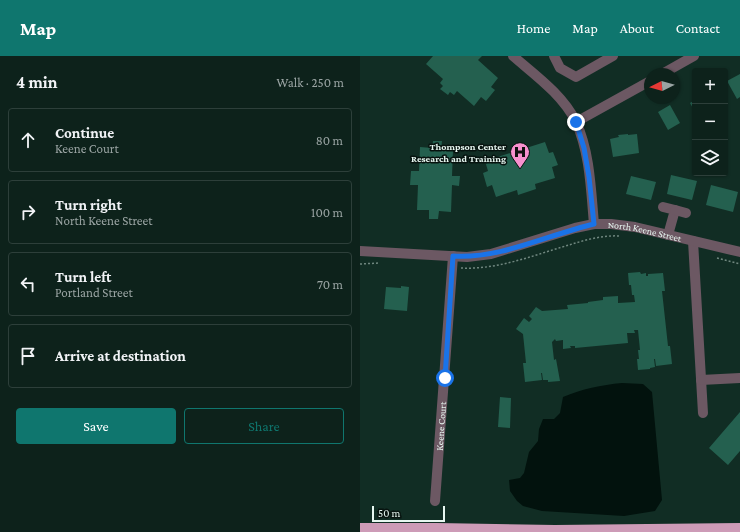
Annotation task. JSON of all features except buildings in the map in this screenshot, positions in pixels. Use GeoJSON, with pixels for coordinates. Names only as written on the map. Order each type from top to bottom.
{"type":"FeatureCollection","features":[{"type":"Feature","properties":{"kind":"highway"},"geometry":{"type":"LineString","coordinates":[[360,529],[555,531],[740,529]]}},
{"type":"Feature","properties":{"kind":"street"},"geometry":{"type":"LineString","coordinates":[[513,56],[553,91],[576,122],[584,148],[594,224]]}},
{"type":"Feature","properties":{"kind":"street"},"geometry":{"type":"LineString","coordinates":[[554,56],[560,68],[576,77],[613,56]]}},
{"type":"Feature","properties":{"kind":"street"},"geometry":{"type":"LineString","coordinates":[[673,68],[694,56]]}},
{"type":"Feature","properties":{"kind":"street"},"geometry":{"type":"LineString","coordinates":[[576,122],[644,84]]}},
{"type":"Feature","properties":{"kind":"street"},"geometry":{"type":"LineString","coordinates":[[663,207],[686,213]]}},
{"type":"Feature","properties":{"kind":"street"},"geometry":{"type":"LineString","coordinates":[[668,235],[675,210]]}},
{"type":"Feature","properties":{"kind":"street","name":"North Keene Street"},"geometry":{"type":"LineString","coordinates":[[360,251],[467,257],[491,254],[575,228],[594,224],[611,224],[629,226],[740,252]]}},
{"type":"Feature","properties":{"kind":"street"},"geometry":{"type":"LineString","coordinates":[[693,241],[703,413]]}},
{"type":"Feature","properties":{"kind":"street","name":"Keene Court"},"geometry":{"type":"LineString","coordinates":[[435,501],[453,256]]}},
{"type":"Feature","properties":{"kind":"street"},"geometry":{"type":"LineString","coordinates":[[701,380],[740,378]]}},
{"type":"Feature","properties":{"kind":"path"},"geometry":{"type":"LineString","coordinates":[[452,267],[480,268],[521,259],[589,239],[623,236]]}},
{"type":"Feature","properties":{"kind":"path"},"geometry":{"type":"LineString","coordinates":[[713,257],[740,264]]}},
{"type":"Feature","properties":{"kind":"path"},"geometry":{"type":"LineString","coordinates":[[360,264],[384,262]]}},
{"type":"Feature","properties":{"kind":"shaded area"},"geometry":{"type":"Polygon","coordinates":[[[622,383],[643,384],[652,392],[662,500],[655,511],[624,516],[542,511],[523,506],[517,501],[510,491],[509,480],[520,478],[524,473],[529,452],[538,441],[539,429],[543,419],[554,419],[560,413],[563,397],[592,388],[622,383]]]}},
{"type":"Feature","properties":{"kind":"place","name":"Thompson Center Research and Training"},"geometry":{"type":"Point","coordinates":[520,169]}},
{"type":"Feature","properties":{"kind":"route"},"geometry":{"type":"LineString","coordinates":[[445,378],[453,256],[467,257],[491,254],[575,228],[594,224],[584,148],[576,122]]}}]}
